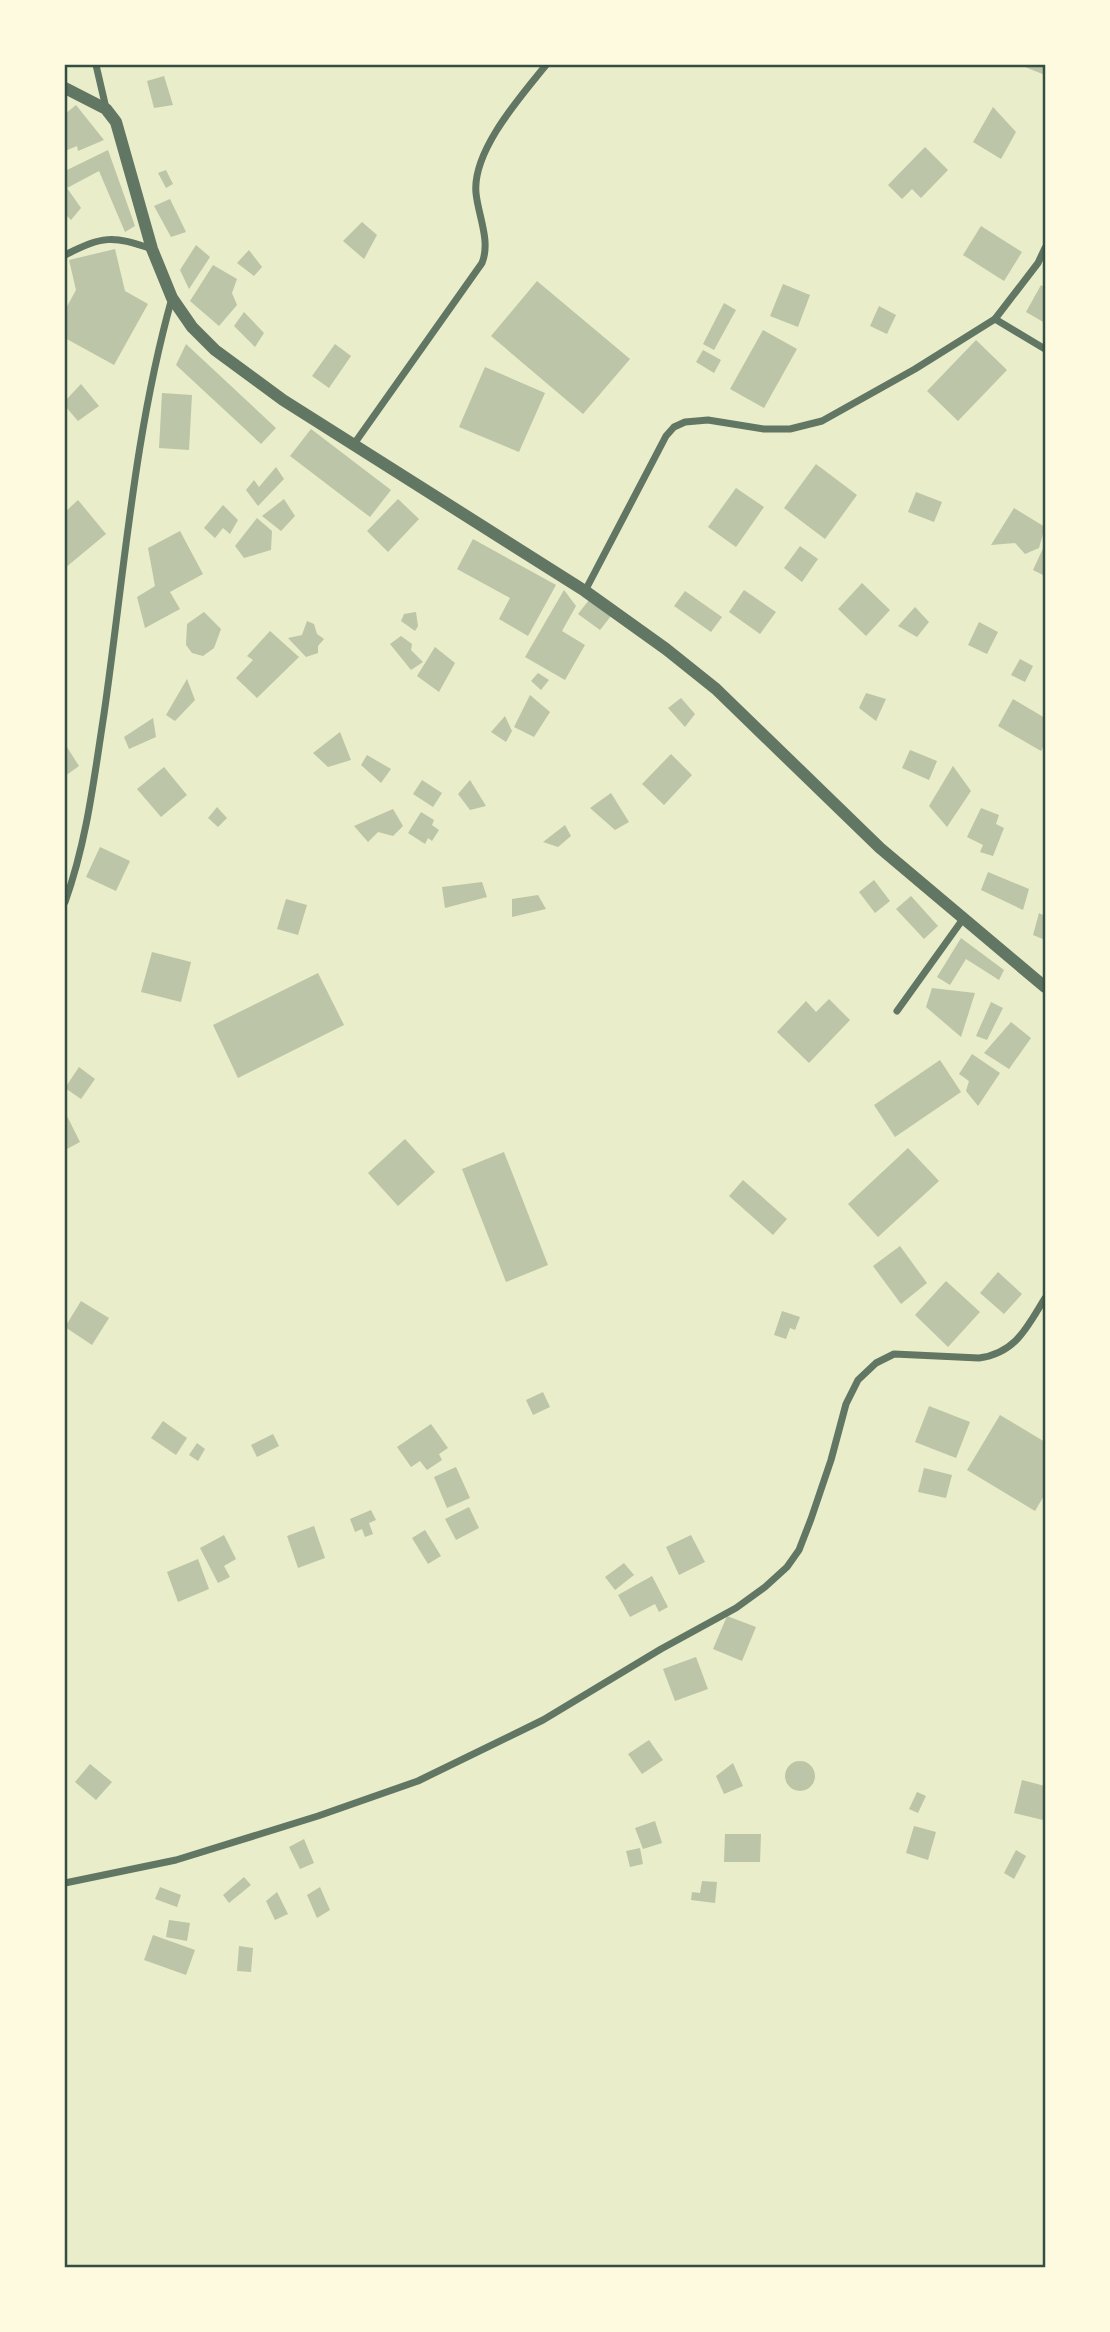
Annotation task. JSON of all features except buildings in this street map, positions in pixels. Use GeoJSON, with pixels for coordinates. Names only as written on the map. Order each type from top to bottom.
{"type":"FeatureCollection","features":[{"type":"Feature","properties":{"kind":"street"},"geometry":{"type":"LineString","coordinates":[[96,65],[106,109],[116,122],[152,249],[172,298],[192,327],[215,350],[283,400],[585,591],[666,649],[716,689],[880,848],[1045,987]]}},
{"type":"Feature","properties":{"kind":"street"},"geometry":{"type":"LineString","coordinates":[[354,444],[482,263],[485,244],[476,186],[480,164],[499,128],[545,65]]}},
{"type":"Feature","properties":{"kind":"street"},"geometry":{"type":"LineString","coordinates":[[65,88],[106,109]]}},
{"type":"Feature","properties":{"kind":"street"},"geometry":{"type":"LineString","coordinates":[[65,255],[104,239],[123,239],[152,249]]}},
{"type":"Feature","properties":{"kind":"street"},"geometry":{"type":"LineString","coordinates":[[585,591],[666,436],[674,427],[685,422],[708,420],[764,429],[790,429],[822,421],[915,369],[995,319],[1038,263],[1045,248]]}},
{"type":"Feature","properties":{"kind":"street"},"geometry":{"type":"LineString","coordinates":[[65,901],[75,875],[92,801],[141,441],[157,356],[172,298]]}},
{"type":"Feature","properties":{"kind":"street"},"geometry":{"type":"LineString","coordinates":[[995,319],[1045,349]]}},
{"type":"Feature","properties":{"kind":"street"},"geometry":{"type":"LineString","coordinates":[[897,1011],[963,919]]}},
{"type":"Feature","properties":{"kind":"street"},"geometry":{"type":"LineString","coordinates":[[65,1883],[176,1860],[318,1816],[418,1781],[543,1720],[661,1648],[736,1608],[787,1567],[799,1550],[831,1460],[846,1404],[858,1380],[876,1363],[894,1354],[979,1358],[1004,1352],[1021,1336],[1045,1298]]}}]}
